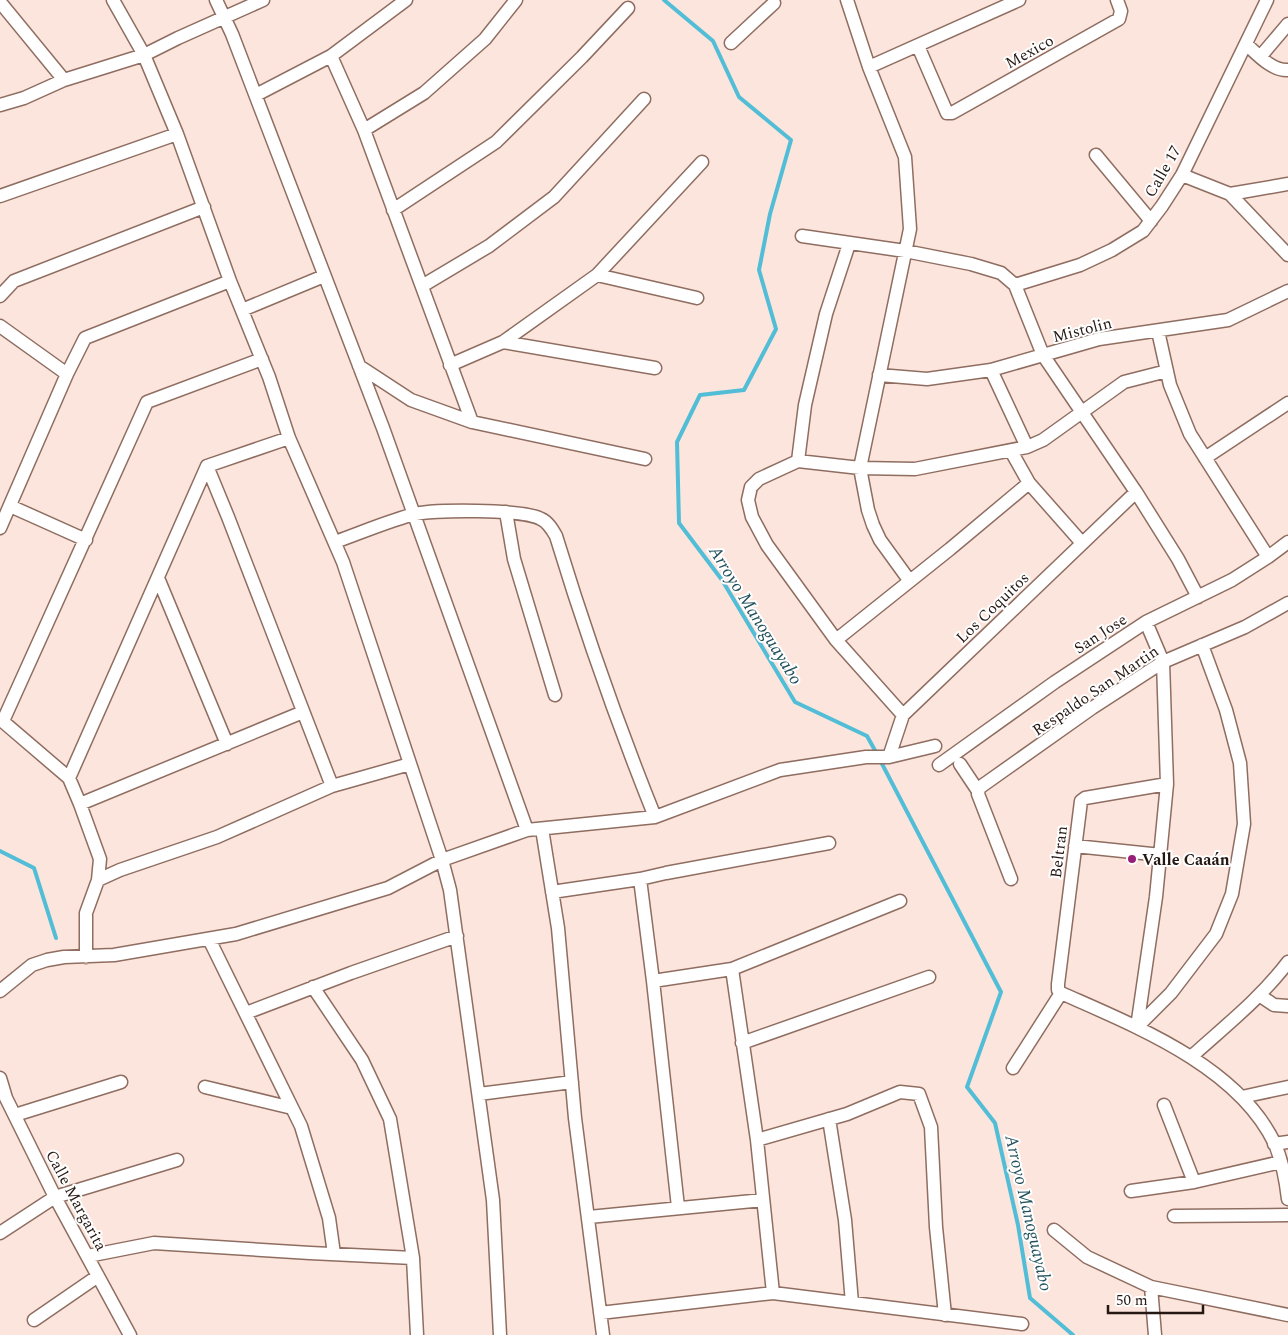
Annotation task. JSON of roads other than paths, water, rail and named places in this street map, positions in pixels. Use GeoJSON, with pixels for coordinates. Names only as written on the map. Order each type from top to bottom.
{"type":"FeatureCollection","features":[{"type":"Feature","properties":{"kind":"street"},"geometry":{"type":"LineString","coordinates":[[113,0],[144,55],[177,134],[230,281],[262,359],[289,438],[343,562],[442,860],[450,890],[457,936],[493,1200],[500,1335]]}},
{"type":"Feature","properties":{"kind":"street"},"geometry":{"type":"LineString","coordinates":[[216,0],[225,17],[256,95],[359,366],[527,830]]}},
{"type":"Feature","properties":{"kind":"street"},"geometry":{"type":"LineString","coordinates":[[0,105],[24,98],[64,80],[144,55],[263,0]]}},
{"type":"Feature","properties":{"kind":"street"},"geometry":{"type":"LineString","coordinates":[[256,95],[331,56],[406,0]]}},
{"type":"Feature","properties":{"kind":"street"},"geometry":{"type":"LineString","coordinates":[[364,130],[424,92],[485,39],[516,0]]}},
{"type":"Feature","properties":{"kind":"street"},"geometry":{"type":"LineString","coordinates":[[847,0],[869,67],[905,157],[910,229],[860,468],[868,510],[873,525],[880,540],[909,580]]}},
{"type":"Feature","properties":{"kind":"street"},"geometry":{"type":"LineString","coordinates":[[869,67],[1019,0]]}},
{"type":"Feature","properties":{"kind":"street","name":"Calle 17"},"geometry":{"type":"LineString","coordinates":[[1015,285],[1080,265],[1112,250],[1143,231],[1182,174],[1267,0]]}},
{"type":"Feature","properties":{"kind":"street"},"geometry":{"type":"LineString","coordinates":[[731,43],[773,1]]}},
{"type":"Feature","properties":{"kind":"street"},"geometry":{"type":"LineString","coordinates":[[0,2],[64,80]]}},
{"type":"Feature","properties":{"kind":"street","name":"Mexico"},"geometry":{"type":"LineString","coordinates":[[918,46],[947,113],[952,113],[1119,19],[1119,5]]}},
{"type":"Feature","properties":{"kind":"street"},"geometry":{"type":"LineString","coordinates":[[393,210],[496,142],[582,57],[628,8]]}},
{"type":"Feature","properties":{"kind":"street"},"geometry":{"type":"LineString","coordinates":[[1260,57],[1288,24]]}},
{"type":"Feature","properties":{"kind":"street"},"geometry":{"type":"LineString","coordinates":[[1246,44],[1260,57],[1280,70],[1288,70]]}},
{"type":"Feature","properties":{"kind":"street"},"geometry":{"type":"LineString","coordinates":[[331,56],[364,130],[472,422]]}},
{"type":"Feature","properties":{"kind":"street"},"geometry":{"type":"LineString","coordinates":[[422,286],[489,246],[554,197],[644,99]]}},
{"type":"Feature","properties":{"kind":"street"},"geometry":{"type":"LineString","coordinates":[[0,196],[177,134]]}},
{"type":"Feature","properties":{"kind":"street"},"geometry":{"type":"LineString","coordinates":[[1096,155],[1151,221]]}},
{"type":"Feature","properties":{"kind":"street"},"geometry":{"type":"LineString","coordinates":[[450,365],[503,342],[597,275],[702,162]]}},
{"type":"Feature","properties":{"kind":"street"},"geometry":{"type":"LineString","coordinates":[[1182,174],[1230,194],[1288,255]]}},
{"type":"Feature","properties":{"kind":"street"},"geometry":{"type":"LineString","coordinates":[[1230,194],[1288,184]]}},
{"type":"Feature","properties":{"kind":"street"},"geometry":{"type":"LineString","coordinates":[[0,296],[14,281],[204,207]]}},
{"type":"Feature","properties":{"kind":"street"},"geometry":{"type":"LineString","coordinates":[[802,236],[905,251],[971,264],[1001,273],[1015,285],[1043,356],[1136,492],[1178,559],[1198,598]]}},
{"type":"Feature","properties":{"kind":"street"},"geometry":{"type":"LineString","coordinates":[[798,462],[809,386],[826,314],[849,244]]}},
{"type":"Feature","properties":{"kind":"street"},"geometry":{"type":"LineString","coordinates":[[597,275],[697,298]]}},
{"type":"Feature","properties":{"kind":"street"},"geometry":{"type":"LineString","coordinates":[[242,310],[324,276]]}},
{"type":"Feature","properties":{"kind":"street"},"geometry":{"type":"LineString","coordinates":[[0,528],[67,374],[85,338],[230,281]]}},
{"type":"Feature","properties":{"kind":"street","name":"Mistolin"},"geometry":{"type":"LineString","coordinates":[[879,376],[927,379],[992,370],[1099,339],[1228,320],[1288,291]]}},
{"type":"Feature","properties":{"kind":"street"},"geometry":{"type":"LineString","coordinates":[[0,326],[67,374]]}},
{"type":"Feature","properties":{"kind":"street"},"geometry":{"type":"LineString","coordinates":[[1158,331],[1170,385],[1190,434],[1268,557]]}},
{"type":"Feature","properties":{"kind":"street"},"geometry":{"type":"LineString","coordinates":[[503,342],[655,368]]}},
{"type":"Feature","properties":{"kind":"street"},"geometry":{"type":"LineString","coordinates":[[86,957],[86,913],[98,880],[100,859],[69,778],[2,720],[86,540],[147,402],[262,359]]}},
{"type":"Feature","properties":{"kind":"street"},"geometry":{"type":"LineString","coordinates":[[359,366],[411,400],[472,422],[645,459]]}},
{"type":"Feature","properties":{"kind":"street"},"geometry":{"type":"LineString","coordinates":[[992,370],[1027,447]]}},
{"type":"Feature","properties":{"kind":"street"},"geometry":{"type":"LineString","coordinates":[[903,715],[836,640],[767,545],[752,516],[748,500],[751,487],[759,479],[798,462],[860,468],[915,469],[1027,447],[1043,440],[1124,382],[1167,371]]}},
{"type":"Feature","properties":{"kind":"street"},"geometry":{"type":"LineString","coordinates":[[1205,458],[1288,404]]}},
{"type":"Feature","properties":{"kind":"street"},"geometry":{"type":"LineString","coordinates":[[69,778],[207,466],[289,438]]}},
{"type":"Feature","properties":{"kind":"street"},"geometry":{"type":"LineString","coordinates":[[1011,451],[1029,483],[1082,543]]}},
{"type":"Feature","properties":{"kind":"street"},"geometry":{"type":"LineString","coordinates":[[207,466],[332,786]]}},
{"type":"Feature","properties":{"kind":"street"},"geometry":{"type":"LineString","coordinates":[[836,640],[1029,483]]}},
{"type":"Feature","properties":{"kind":"street","name":"Los Coquitos"},"geometry":{"type":"LineString","coordinates":[[889,757],[903,715],[1136,492]]}},
{"type":"Feature","properties":{"kind":"street"},"geometry":{"type":"LineString","coordinates":[[10,506],[86,540]]}},
{"type":"Feature","properties":{"kind":"street"},"geometry":{"type":"LineString","coordinates":[[335,542],[413,514],[506,512],[527,514],[542,519],[550,526],[556,536],[581,618],[655,817]]}},
{"type":"Feature","properties":{"kind":"street"},"geometry":{"type":"LineString","coordinates":[[506,512],[514,559],[555,695]]}},
{"type":"Feature","properties":{"kind":"street","name":"San Jose"},"geometry":{"type":"LineString","coordinates":[[939,765],[1055,682],[1146,622],[1232,580],[1288,542]]}},
{"type":"Feature","properties":{"kind":"street"},"geometry":{"type":"LineString","coordinates":[[158,578],[227,744]]}},
{"type":"Feature","properties":{"kind":"street","name":"Respaldo San Martin"},"geometry":{"type":"LineString","coordinates":[[979,789],[1092,708],[1163,662],[1245,627],[1288,603]]}},
{"type":"Feature","properties":{"kind":"street"},"geometry":{"type":"LineString","coordinates":[[1136,1027],[1162,855],[1167,784],[1163,662],[1146,622]]}},
{"type":"Feature","properties":{"kind":"street"},"geometry":{"type":"LineString","coordinates":[[1136,1027],[1171,993],[1216,934],[1232,894],[1244,824],[1240,763],[1226,710],[1202,645]]}},
{"type":"Feature","properties":{"kind":"street"},"geometry":{"type":"LineString","coordinates":[[80,804],[303,712]]}},
{"type":"Feature","properties":{"kind":"street"},"geometry":{"type":"LineString","coordinates":[[0,991],[32,965],[64,956],[114,955],[236,934],[388,888],[442,860],[527,830],[655,817],[780,770],[866,758],[889,757],[935,746]]}},
{"type":"Feature","properties":{"kind":"street"},"geometry":{"type":"LineString","coordinates":[[98,880],[120,870],[216,837],[332,786],[410,764]]}},
{"type":"Feature","properties":{"kind":"street"},"geometry":{"type":"LineString","coordinates":[[960,764],[979,789],[1011,879]]}},
{"type":"Feature","properties":{"kind":"street","name":"Beltran"},"geometry":{"type":"LineString","coordinates":[[1061,993],[1058,990],[1058,984],[1081,801],[1085,798],[1167,784]]}},
{"type":"Feature","properties":{"kind":"street"},"geometry":{"type":"LineString","coordinates":[[542,829],[558,928],[572,1082],[600,1313],[599,1334]]}},
{"type":"Feature","properties":{"kind":"street"},"geometry":{"type":"LineString","coordinates":[[552,892],[640,879],[829,843]]}},
{"type":"Feature","properties":{"kind":"street"},"geometry":{"type":"LineString","coordinates":[[1075,846],[1162,855]]}},
{"type":"Feature","properties":{"kind":"street"},"geometry":{"type":"LineString","coordinates":[[640,879],[678,1207]]}},
{"type":"Feature","properties":{"kind":"street"},"geometry":{"type":"LineString","coordinates":[[653,981],[732,969],[900,901]]}},
{"type":"Feature","properties":{"kind":"street"},"geometry":{"type":"LineString","coordinates":[[246,1014],[314,987],[457,936]]}},
{"type":"Feature","properties":{"kind":"street"},"geometry":{"type":"LineString","coordinates":[[209,939],[301,1126],[329,1218],[334,1254]]}},
{"type":"Feature","properties":{"kind":"street"},"geometry":{"type":"LineString","coordinates":[[1191,1057],[1259,995],[1277,977],[1288,962]]}},
{"type":"Feature","properties":{"kind":"street"},"geometry":{"type":"LineString","coordinates":[[732,969],[757,1140],[773,1293]]}},
{"type":"Feature","properties":{"kind":"street"},"geometry":{"type":"LineString","coordinates":[[742,1043],[929,977]]}},
{"type":"Feature","properties":{"kind":"street"},"geometry":{"type":"LineString","coordinates":[[314,987],[362,1060],[390,1120],[413,1258],[417,1335]]}},
{"type":"Feature","properties":{"kind":"street"},"geometry":{"type":"LineString","coordinates":[[1013,1068],[1061,993],[1136,1027],[1191,1057],[1242,1097],[1258,1117],[1274,1144],[1281,1162],[1288,1199]]}},
{"type":"Feature","properties":{"kind":"street"},"geometry":{"type":"LineString","coordinates":[[1259,995],[1274,1005],[1288,1006]]}},
{"type":"Feature","properties":{"kind":"street","name":"Calle Margarita"},"geometry":{"type":"LineString","coordinates":[[0,1078],[6,1098],[55,1197],[130,1335]]}},
{"type":"Feature","properties":{"kind":"street"},"geometry":{"type":"LineString","coordinates":[[15,1116],[121,1082]]}},
{"type":"Feature","properties":{"kind":"street"},"geometry":{"type":"LineString","coordinates":[[479,1094],[572,1082]]}},
{"type":"Feature","properties":{"kind":"street"},"geometry":{"type":"LineString","coordinates":[[1242,1097],[1288,1087]]}},
{"type":"Feature","properties":{"kind":"street"},"geometry":{"type":"LineString","coordinates":[[205,1088],[292,1108]]}},
{"type":"Feature","properties":{"kind":"street"},"geometry":{"type":"LineString","coordinates":[[757,1140],[847,1114],[900,1092],[919,1094],[930,1127],[936,1227],[945,1314]]}},
{"type":"Feature","properties":{"kind":"street"},"geometry":{"type":"LineString","coordinates":[[1164,1105],[1194,1182]]}},
{"type":"Feature","properties":{"kind":"street"},"geometry":{"type":"LineString","coordinates":[[829,1119],[845,1220],[852,1303]]}},
{"type":"Feature","properties":{"kind":"street"},"geometry":{"type":"LineString","coordinates":[[1274,1144],[1288,1142]]}},
{"type":"Feature","properties":{"kind":"street"},"geometry":{"type":"LineString","coordinates":[[0,1233],[55,1197],[177,1160]]}},
{"type":"Feature","properties":{"kind":"street"},"geometry":{"type":"LineString","coordinates":[[1131,1191],[1194,1182],[1281,1162]]}},
{"type":"Feature","properties":{"kind":"street"},"geometry":{"type":"LineString","coordinates":[[589,1217],[763,1200]]}},
{"type":"Feature","properties":{"kind":"street"},"geometry":{"type":"LineString","coordinates":[[1174,1216],[1288,1215]]}},
{"type":"Feature","properties":{"kind":"street"},"geometry":{"type":"LineString","coordinates":[[1054,1230],[1087,1257],[1151,1287],[1288,1315]]}},
{"type":"Feature","properties":{"kind":"street"},"geometry":{"type":"LineString","coordinates":[[88,1256],[154,1243],[413,1258]]}},
{"type":"Feature","properties":{"kind":"street"},"geometry":{"type":"LineString","coordinates":[[34,1320],[98,1276]]}},
{"type":"Feature","properties":{"kind":"street"},"geometry":{"type":"LineString","coordinates":[[1151,1287],[1155,1335]]}},
{"type":"Feature","properties":{"kind":"street"},"geometry":{"type":"LineString","coordinates":[[600,1313],[773,1293],[1022,1324]]}},
{"type":"Feature","properties":{"kind":"waterway","name":"Arroyo Manoguayabo"},"geometry":{"type":"LineString","coordinates":[[664,0],[713,41],[739,97],[791,140],[770,214],[759,270],[776,329],[744,390],[700,395],[677,442],[679,523],[722,580],[795,702],[867,736],[877,754]]}},
{"type":"Feature","properties":{"kind":"waterway","name":"Arroyo Manoguayabo"},"geometry":{"type":"LineString","coordinates":[[880,760],[1001,992],[967,1087],[995,1123],[1018,1225],[1030,1298],[1073,1335]]}},
{"type":"Feature","properties":{"kind":"waterway"},"geometry":{"type":"LineString","coordinates":[[0,851],[34,868],[56,938]]}},
{"type":"Feature","properties":{"kind":"place","name":"Valle Caaán"},"geometry":{"type":"Point","coordinates":[1132,859]}}]}
